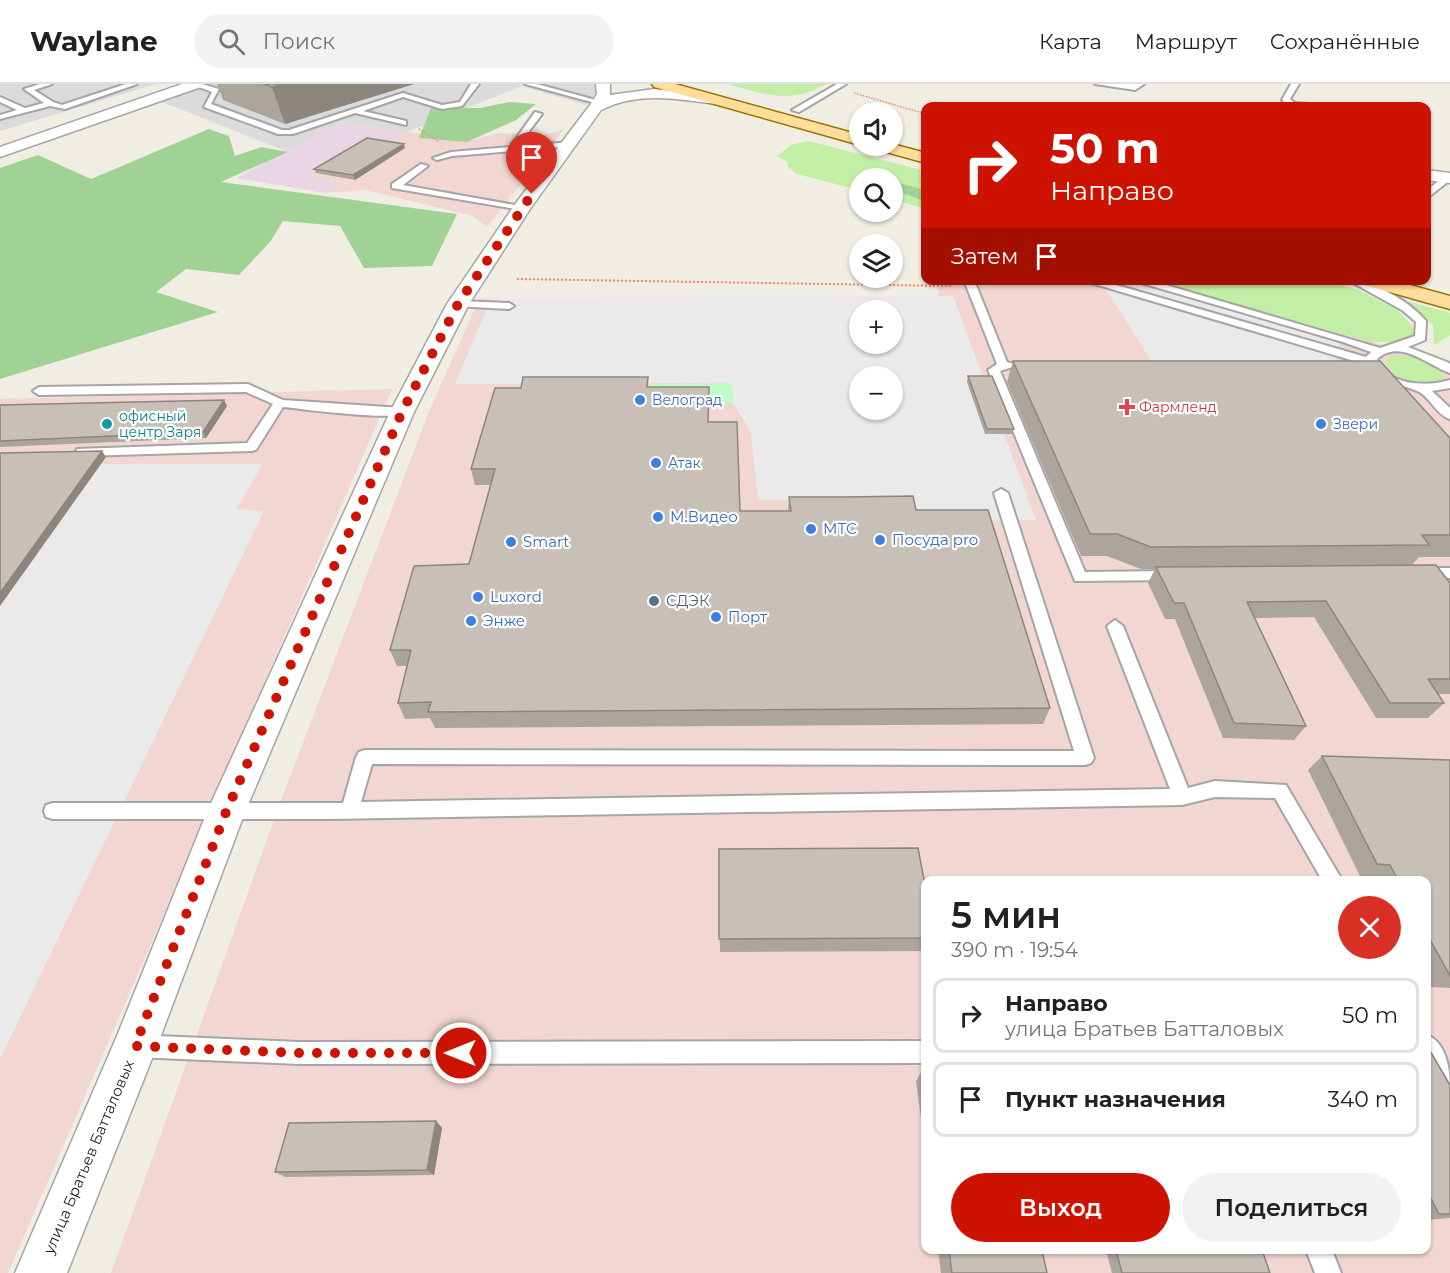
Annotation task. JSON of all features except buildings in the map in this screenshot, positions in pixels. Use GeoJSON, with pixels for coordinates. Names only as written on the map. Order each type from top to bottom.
{"type":"FeatureCollection","features":[{"type":"Feature","properties":{"kind":"main road"},"geometry":{"type":"LineString","coordinates":[[659,84],[849,137]]}},
{"type":"Feature","properties":{"kind":"main road"},"geometry":{"type":"LineString","coordinates":[[700,84],[849,124]]}},
{"type":"Feature","properties":{"kind":"main road"},"geometry":{"type":"LineString","coordinates":[[903,139],[921,144]]}},
{"type":"Feature","properties":{"kind":"main road"},"geometry":{"type":"LineString","coordinates":[[903,152],[921,157]]}},
{"type":"Feature","properties":{"kind":"main road"},"geometry":{"type":"LineString","coordinates":[[1431,280],[1450,285]]}},
{"type":"Feature","properties":{"kind":"main road"},"geometry":{"type":"LineString","coordinates":[[1386,285],[1450,303]]}},
{"type":"Feature","properties":{"kind":"street"},"geometry":{"type":"LineString","coordinates":[[0,152],[196,84]]}},
{"type":"Feature","properties":{"kind":"street","name":"улица Братьев Батталовых"},"geometry":{"type":"LineString","coordinates":[[41,1273],[135,1046],[226,812],[402,412],[458,304],[522,207],[572,144],[598,105],[604,94],[603,84]]}},
{"type":"Feature","properties":{"kind":"street"},"geometry":{"type":"LineString","coordinates":[[598,105],[618,96],[642,92],[716,100]]}},
{"type":"Feature","properties":{"kind":"street"},"geometry":{"type":"LineString","coordinates":[[1431,176],[1449,178]]}},
{"type":"Feature","properties":{"kind":"lane"},"geometry":{"type":"LineString","coordinates":[[48,84],[28,89],[50,104],[62,107],[133,84]]}},
{"type":"Feature","properties":{"kind":"lane"},"geometry":{"type":"LineString","coordinates":[[196,84],[216,91],[226,88]]}},
{"type":"Feature","properties":{"kind":"lane"},"geometry":{"type":"LineString","coordinates":[[216,91],[207,105],[281,132],[290,132],[403,95],[442,107],[462,105],[475,84]]}},
{"type":"Feature","properties":{"kind":"lane"},"geometry":{"type":"LineString","coordinates":[[529,84],[598,105]]}},
{"type":"Feature","properties":{"kind":"lane"},"geometry":{"type":"LineString","coordinates":[[796,110],[842,84]]}},
{"type":"Feature","properties":{"kind":"lane"},"geometry":{"type":"LineString","coordinates":[[1099,84],[1135,88],[1140,84]]}},
{"type":"Feature","properties":{"kind":"lane"},"geometry":{"type":"LineString","coordinates":[[1289,102],[1286,100],[1295,84]]}},
{"type":"Feature","properties":{"kind":"lane"},"geometry":{"type":"LineString","coordinates":[[0,99],[24,110]]}},
{"type":"Feature","properties":{"kind":"lane"},"geometry":{"type":"LineString","coordinates":[[0,117],[50,104]]}},
{"type":"Feature","properties":{"kind":"lane"},"geometry":{"type":"LineString","coordinates":[[354,111],[402,123]]}},
{"type":"Feature","properties":{"kind":"lane"},"geometry":{"type":"LineString","coordinates":[[512,149],[538,114]]}},
{"type":"Feature","properties":{"kind":"lane"},"geometry":{"type":"LineString","coordinates":[[436,158],[451,154],[572,144]]}},
{"type":"Feature","properties":{"kind":"lane"},"geometry":{"type":"LineString","coordinates":[[424,166],[395,186],[522,207]]}},
{"type":"Feature","properties":{"kind":"lane"},"geometry":{"type":"LineString","coordinates":[[1431,192],[1449,178]]}},
{"type":"Feature","properties":{"kind":"lane"},"geometry":{"type":"LineString","coordinates":[[971,285],[1003,365]]}},
{"type":"Feature","properties":{"kind":"lane"},"geometry":{"type":"LineString","coordinates":[[1103,285],[1372,365],[1399,383],[1450,393]]}},
{"type":"Feature","properties":{"kind":"lane"},"geometry":{"type":"LineString","coordinates":[[1154,285],[1384,350],[1423,354],[1448,363]]}},
{"type":"Feature","properties":{"kind":"lane"},"geometry":{"type":"LineString","coordinates":[[1362,285],[1406,308],[1421,321],[1421,338],[1384,350],[1371,358],[1372,365]]}},
{"type":"Feature","properties":{"kind":"lane"},"geometry":{"type":"LineString","coordinates":[[458,304],[509,306]]}},
{"type":"Feature","properties":{"kind":"lane"},"geometry":{"type":"LineString","coordinates":[[1023,365],[1003,365],[994,370],[1080,577],[1188,576]]}},
{"type":"Feature","properties":{"kind":"lane"},"geometry":{"type":"LineString","coordinates":[[1346,367],[1372,365]]}},
{"type":"Feature","properties":{"kind":"lane"},"geometry":{"type":"LineString","coordinates":[[1399,383],[1405,395]]}},
{"type":"Feature","properties":{"kind":"lane"},"geometry":{"type":"LineString","coordinates":[[1428,389],[1450,384]]}},
{"type":"Feature","properties":{"kind":"lane"},"geometry":{"type":"LineString","coordinates":[[39,391],[248,388],[280,403],[360,411],[402,412]]}},
{"type":"Feature","properties":{"kind":"lane"},"geometry":{"type":"LineString","coordinates":[[1428,389],[1450,415]]}},
{"type":"Feature","properties":{"kind":"lane"},"geometry":{"type":"LineString","coordinates":[[68,452],[251,447],[280,403]]}},
{"type":"Feature","properties":{"kind":"lane"},"geometry":{"type":"LineString","coordinates":[[350,810],[365,757],[1085,758],[1001,493]]}},
{"type":"Feature","properties":{"kind":"lane"},"geometry":{"type":"LineString","coordinates":[[1402,573],[1450,573]]}},
{"type":"Feature","properties":{"kind":"lane"},"geometry":{"type":"LineString","coordinates":[[1115,626],[1182,797]]}},
{"type":"Feature","properties":{"kind":"lane"},"geometry":{"type":"LineString","coordinates":[[53,811],[226,812],[1182,797],[1215,789],[1280,790],[1330,876]]}},
{"type":"Feature","properties":{"kind":"lane"},"geometry":{"type":"LineString","coordinates":[[135,1046],[298,1053],[921,1052]]}},
{"type":"Feature","properties":{"kind":"lane"},"geometry":{"type":"LineString","coordinates":[[1431,1054],[1445,1078],[1450,1078]]}},
{"type":"Feature","properties":{"kind":"lane"},"geometry":{"type":"LineString","coordinates":[[1321,1254],[1328,1273]]}},
{"type":"Feature","properties":{"kind":"path"},"geometry":{"type":"LineString","coordinates":[[850,92],[921,113]]}},
{"type":"Feature","properties":{"kind":"path"},"geometry":{"type":"LineString","coordinates":[[402,123],[430,134],[451,154]]}},
{"type":"Feature","properties":{"kind":"path"},"geometry":{"type":"LineString","coordinates":[[517,279],[946,286]]}},
{"type":"Feature","properties":{"kind":"shaded area"},"geometry":{"type":"Polygon","coordinates":[[[0,84],[156,84],[0,131],[0,84]]]}},
{"type":"Feature","properties":{"kind":"shaded area"},"geometry":{"type":"Polygon","coordinates":[[[204,84],[599,84],[598,90],[586,105],[522,86],[407,132],[341,122],[288,152],[160,101],[204,84]]]}},
{"type":"Feature","properties":{"kind":"shaded area"},"geometry":{"type":"Polygon","coordinates":[[[341,122],[407,132],[386,145],[368,142],[308,176],[343,183],[325,193],[236,178],[341,122]]]}},
{"type":"Feature","properties":{"kind":"shaded area"},"geometry":{"type":"Polygon","coordinates":[[[564,129],[487,227],[473,216],[366,190],[325,193],[342,183],[307,177],[368,142],[386,145],[407,132],[473,140],[498,133],[546,135],[564,129]]]}},
{"type":"Feature","properties":{"kind":"shaded area"},"geometry":{"type":"Polygon","coordinates":[[[939,285],[1162,285],[1450,363],[1450,1273],[111,1273],[282,798],[428,414],[479,299],[938,296],[939,285]]]}},
{"type":"Feature","properties":{"kind":"shaded area"},"geometry":{"type":"Polygon","coordinates":[[[1093,285],[1140,285],[1158,289],[1340,342],[1336,362],[1152,362],[1107,291],[1093,285]]]}},
{"type":"Feature","properties":{"kind":"shaded area"},"geometry":{"type":"Polygon","coordinates":[[[953,296],[1036,520],[919,521],[915,501],[758,500],[751,432],[733,403],[732,383],[455,384],[491,298],[953,296]]]}},
{"type":"Feature","properties":{"kind":"shaded area"},"geometry":{"type":"Polygon","coordinates":[[[392,389],[8,1273],[0,1273],[0,399],[392,389]]]}},
{"type":"Feature","properties":{"kind":"shaded area"},"geometry":{"type":"Polygon","coordinates":[[[101,464],[263,464],[236,509],[264,511],[0,1059],[0,606],[101,464]]]}},
{"type":"Feature","properties":{"kind":"green space"},"geometry":{"type":"Polygon","coordinates":[[[727,84],[826,84],[801,94],[777,96],[727,84]]]}},
{"type":"Feature","properties":{"kind":"green space"},"geometry":{"type":"Polygon","coordinates":[[[509,102],[536,104],[516,120],[467,142],[419,138],[431,108],[480,108],[509,102]]]}},
{"type":"Feature","properties":{"kind":"green space"},"geometry":{"type":"Polygon","coordinates":[[[209,129],[229,136],[235,156],[261,147],[288,152],[221,182],[457,214],[432,266],[364,268],[340,226],[283,221],[270,242],[239,275],[186,269],[156,292],[218,312],[0,379],[0,168],[38,155],[91,179],[209,129]]]}},
{"type":"Feature","properties":{"kind":"green space"},"geometry":{"type":"Polygon","coordinates":[[[809,141],[849,151],[849,156],[867,156],[921,170],[921,208],[903,202],[903,168],[849,168],[849,187],[797,174],[788,167],[787,162],[777,156],[791,145],[809,141]]]}},
{"type":"Feature","properties":{"kind":"green space"},"geometry":{"type":"Polygon","coordinates":[[[903,184],[921,189],[921,200],[903,193],[903,184]]]}},
{"type":"Feature","properties":{"kind":"green space"},"geometry":{"type":"Polygon","coordinates":[[[1163,285],[1342,285],[1361,291],[1398,310],[1412,326],[1415,335],[1398,342],[1371,342],[1163,285]]]}},
{"type":"Feature","properties":{"kind":"green space"},"geometry":{"type":"Polygon","coordinates":[[[1399,299],[1450,313],[1450,335],[1434,345],[1433,325],[1415,308],[1399,299]]]}},
{"type":"Feature","properties":{"kind":"green space"},"geometry":{"type":"Polygon","coordinates":[[[1401,355],[1429,362],[1442,372],[1443,378],[1428,383],[1401,378],[1388,368],[1385,361],[1391,356],[1401,355]]]}},
{"type":"Feature","properties":{"kind":"green space"},"geometry":{"type":"Polygon","coordinates":[[[733,383],[733,403],[648,403],[650,384],[733,383]]]}},
{"type":"Feature","properties":{"kind":"place","name":"Велоград"},"geometry":{"type":"Point","coordinates":[640,400]}},
{"type":"Feature","properties":{"kind":"place","name":"Фармленд"},"geometry":{"type":"Point","coordinates":[1127,407]}},
{"type":"Feature","properties":{"kind":"place","name":"офисный центр Заря"},"geometry":{"type":"Point","coordinates":[107,424]}},
{"type":"Feature","properties":{"kind":"place","name":"Звери"},"geometry":{"type":"Point","coordinates":[1321,424]}},
{"type":"Feature","properties":{"kind":"place","name":"Атак"},"geometry":{"type":"Point","coordinates":[656,463]}},
{"type":"Feature","properties":{"kind":"place","name":"М.Видео"},"geometry":{"type":"Point","coordinates":[658,517]}},
{"type":"Feature","properties":{"kind":"place","name":"МТС"},"geometry":{"type":"Point","coordinates":[811,529]}},
{"type":"Feature","properties":{"kind":"place","name":"Посуда pro"},"geometry":{"type":"Point","coordinates":[880,540]}},
{"type":"Feature","properties":{"kind":"place","name":"Smart"},"geometry":{"type":"Point","coordinates":[511,542]}},
{"type":"Feature","properties":{"kind":"place","name":"Luxord"},"geometry":{"type":"Point","coordinates":[478,597]}},
{"type":"Feature","properties":{"kind":"place","name":"СДЭК"},"geometry":{"type":"Point","coordinates":[654,601]}},
{"type":"Feature","properties":{"kind":"place","name":"Порт"},"geometry":{"type":"Point","coordinates":[716,617]}},
{"type":"Feature","properties":{"kind":"place","name":"Энже"},"geometry":{"type":"Point","coordinates":[471,621]}},
{"type":"Feature","properties":{"kind":"route"},"geometry":{"type":"LineString","coordinates":[[461,1053],[298,1053],[135,1046],[226,812],[402,412],[458,304],[532,194]]}}]}
